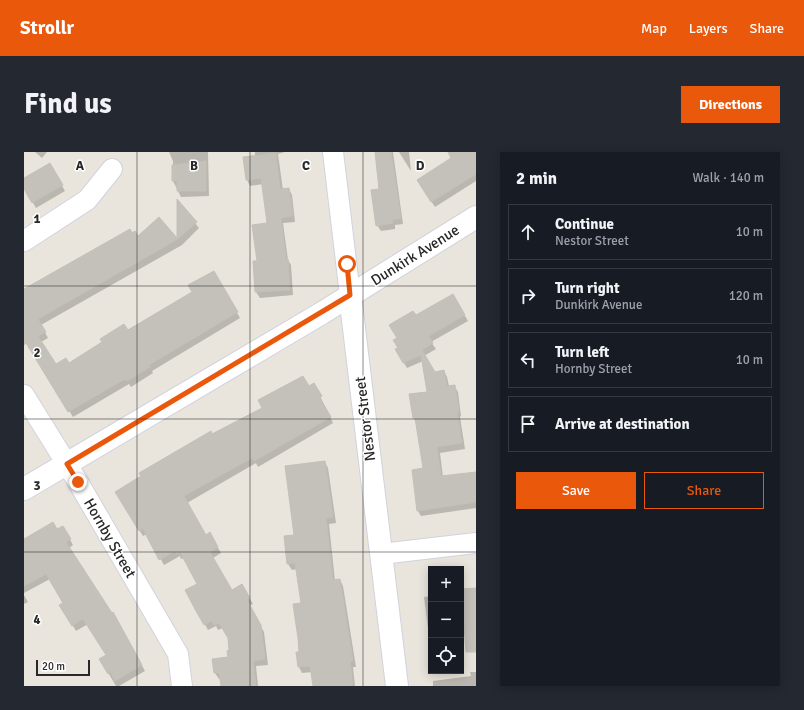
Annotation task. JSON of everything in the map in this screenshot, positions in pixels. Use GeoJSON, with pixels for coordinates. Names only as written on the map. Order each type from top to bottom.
{"type":"FeatureCollection","features":[{"type":"Feature","properties":{"kind":"street","name":"Nestor Street"},"geometry":{"type":"LineString","coordinates":[[333,152],[397,686]]}},
{"type":"Feature","properties":{"kind":"street"},"geometry":{"type":"LineString","coordinates":[[24,241],[87,200],[112,169]]}},
{"type":"Feature","properties":{"kind":"street","name":"Dunkirk Avenue"},"geometry":{"type":"LineString","coordinates":[[24,489],[350,295],[476,217]]}},
{"type":"Feature","properties":{"kind":"street","name":"Hornby Street"},"geometry":{"type":"LineString","coordinates":[[24,395],[67,464],[178,654],[182,686]]}},
{"type":"Feature","properties":{"kind":"street"},"geometry":{"type":"LineString","coordinates":[[381,554],[476,543]]}},
{"type":"Feature","properties":{"kind":"building"},"geometry":{"type":"Polygon","coordinates":[[[375,152],[391,152],[401,218],[392,220],[393,223],[376,226],[371,190],[379,189],[375,152]]]}},
{"type":"Feature","properties":{"kind":"building"},"geometry":{"type":"Polygon","coordinates":[[[448,152],[476,152],[476,174],[431,202],[417,180],[451,158],[448,152]]]}},
{"type":"Feature","properties":{"kind":"building"},"geometry":{"type":"Polygon","coordinates":[[[276,153],[280,189],[289,188],[293,216],[281,218],[286,259],[288,259],[290,290],[255,292],[253,261],[257,261],[252,225],[267,223],[261,178],[246,180],[243,157],[276,153]]]}},
{"type":"Feature","properties":{"kind":"building"},"geometry":{"type":"Polygon","coordinates":[[[206,161],[206,191],[177,191],[177,181],[172,181],[172,165],[206,161]]]}},
{"type":"Feature","properties":{"kind":"building"},"geometry":{"type":"Polygon","coordinates":[[[50,163],[63,185],[32,203],[24,189],[24,178],[50,163]]]}},
{"type":"Feature","properties":{"kind":"building"},"geometry":{"type":"Polygon","coordinates":[[[177,199],[197,222],[178,239],[38,319],[46,332],[38,336],[56,364],[66,358],[69,363],[102,342],[100,339],[124,324],[128,330],[192,292],[188,285],[214,271],[238,312],[149,365],[150,367],[127,381],[125,379],[68,412],[26,343],[24,345],[24,289],[130,229],[132,233],[135,231],[138,236],[159,217],[177,238],[177,199]]]}},
{"type":"Feature","properties":{"kind":"building"},"geometry":{"type":"Polygon","coordinates":[[[453,294],[465,315],[429,336],[433,343],[422,350],[435,372],[444,370],[447,386],[455,385],[459,411],[457,411],[462,443],[437,447],[441,476],[476,472],[476,502],[417,511],[412,470],[423,468],[415,418],[413,418],[409,394],[427,392],[421,355],[403,363],[395,349],[398,348],[393,340],[397,338],[389,325],[413,311],[416,315],[453,294]]]}},
{"type":"Feature","properties":{"kind":"building"},"geometry":{"type":"Polygon","coordinates":[[[303,376],[309,386],[314,383],[322,396],[320,398],[331,417],[254,461],[252,458],[184,496],[206,535],[210,532],[218,547],[210,552],[232,590],[242,584],[250,598],[247,600],[261,625],[265,659],[253,661],[256,686],[221,686],[219,673],[214,673],[212,659],[228,657],[228,638],[219,623],[214,625],[212,621],[204,625],[196,611],[185,590],[197,584],[180,552],[177,554],[175,551],[159,560],[143,529],[139,531],[115,492],[141,476],[139,473],[211,431],[212,434],[262,408],[258,400],[303,376]]]}},
{"type":"Feature","properties":{"kind":"building"},"geometry":{"type":"Polygon","coordinates":[[[325,461],[333,517],[326,518],[333,580],[340,579],[353,661],[350,661],[353,686],[313,686],[310,666],[298,667],[296,652],[299,652],[293,604],[301,603],[295,563],[287,564],[284,536],[294,535],[285,466],[325,461]]]}},
{"type":"Feature","properties":{"kind":"building"},"geometry":{"type":"Polygon","coordinates":[[[53,522],[57,529],[63,526],[71,539],[66,542],[112,613],[113,612],[142,665],[115,681],[110,672],[108,674],[99,659],[106,655],[83,619],[72,626],[59,605],[63,603],[46,574],[24,586],[24,539],[53,522]]]}},
{"type":"Feature","properties":{"kind":"building"},"geometry":{"type":"Polygon","coordinates":[[[476,588],[476,652],[466,652],[464,627],[464,589],[476,588]]]}},
{"type":"Feature","properties":{"kind":"route"},"geometry":{"type":"LineString","coordinates":[[78,482],[67,464],[350,295],[347,264]]}}]}
